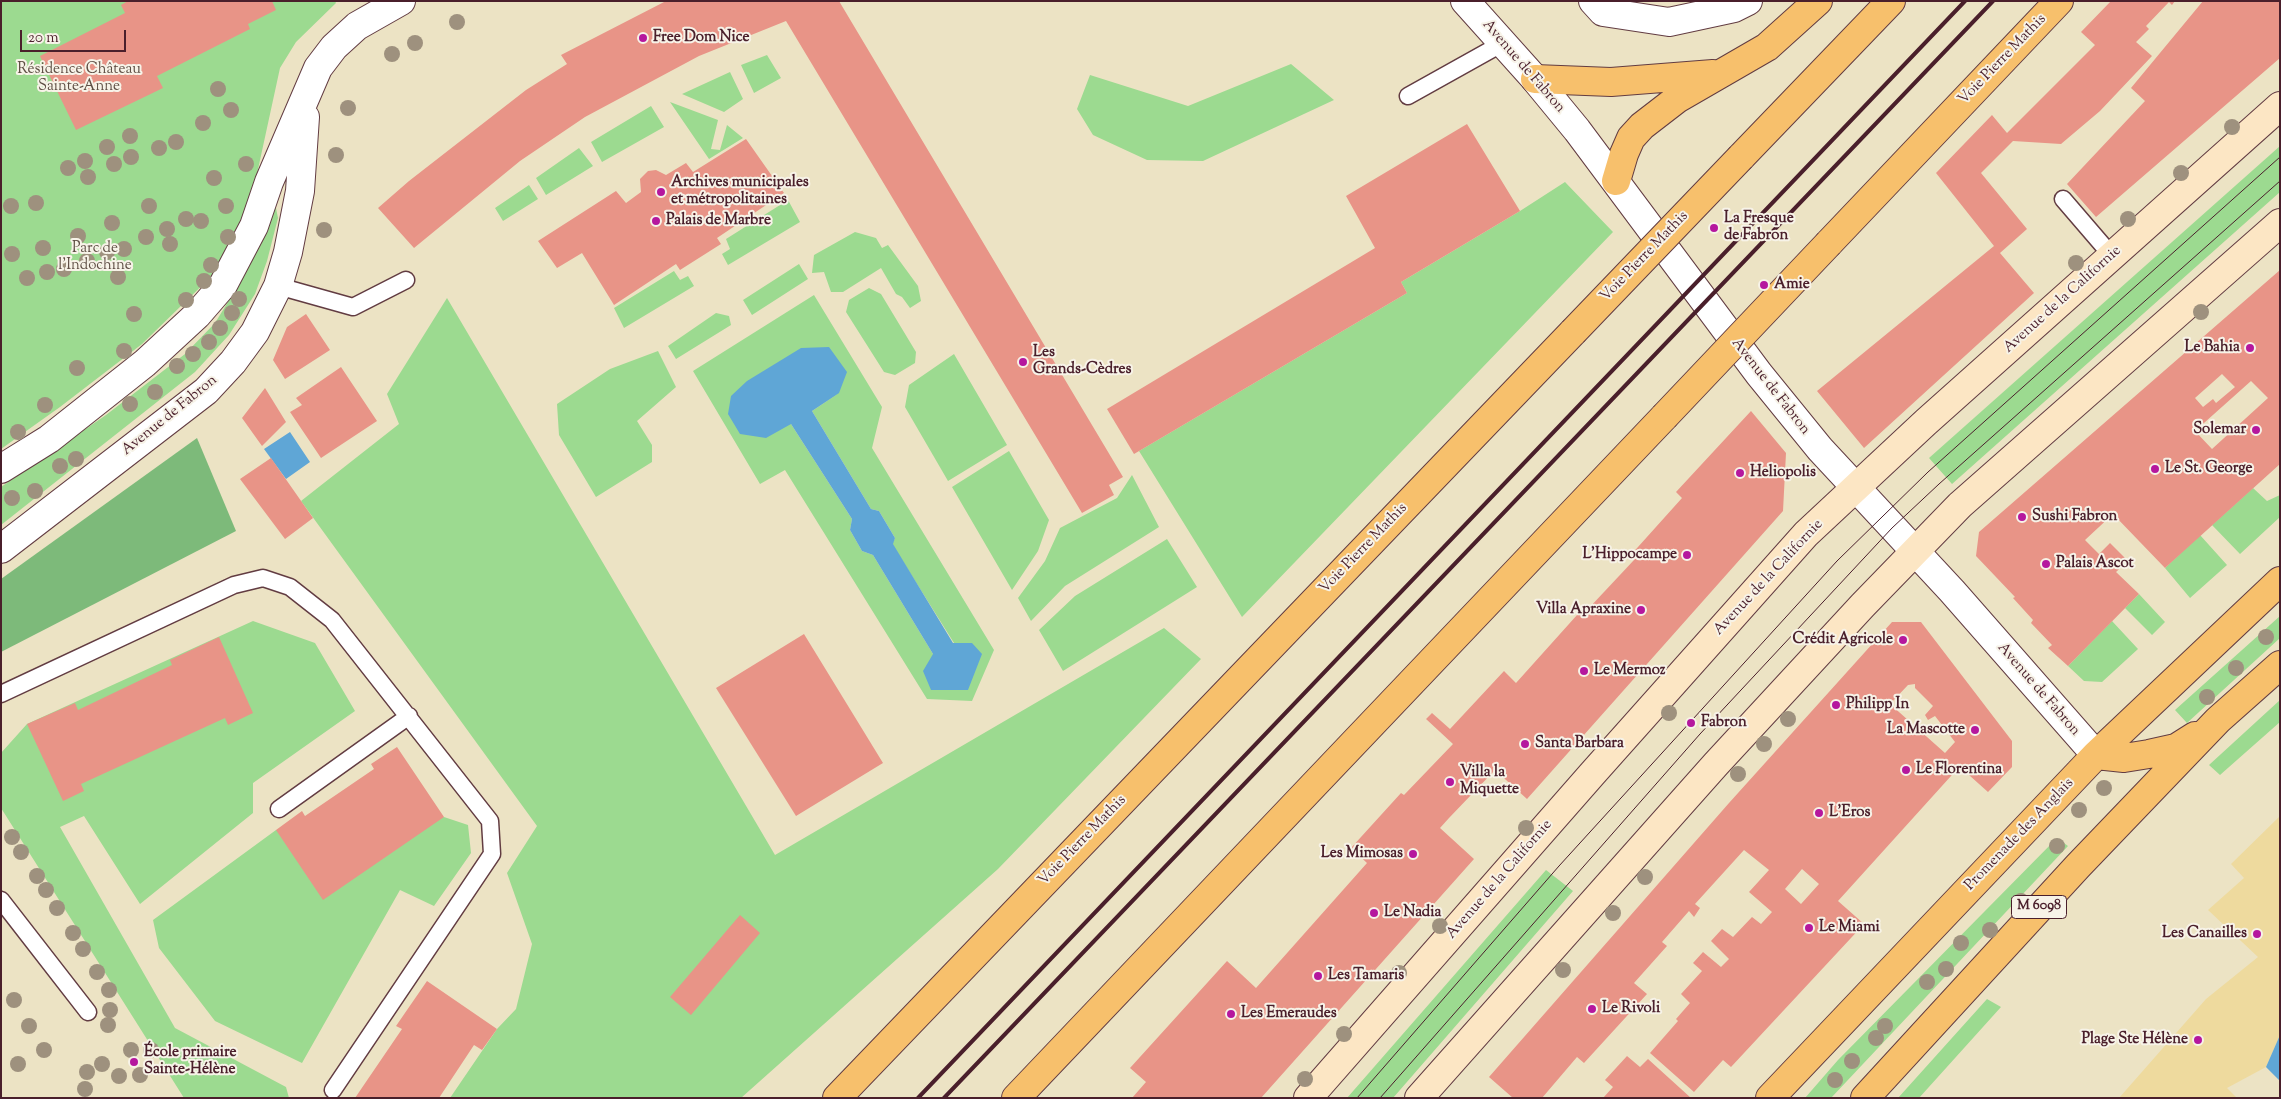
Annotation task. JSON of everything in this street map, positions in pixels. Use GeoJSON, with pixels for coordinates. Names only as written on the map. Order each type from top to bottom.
{"type":"FeatureCollection","features":[{"type":"Feature","properties":{"kind":"main road"},"geometry":{"type":"LineString","coordinates":[[1616,181],[1631,138],[1642,126],[1677,99],[1719,73],[1768,47],[1818,1]]}},
{"type":"Feature","properties":{"kind":"main road","name":"Voie Pierre Mathis"},"geometry":{"type":"LineString","coordinates":[[837,1098],[1891,1]]}},
{"type":"Feature","properties":{"kind":"main road","name":"Voie Pierre Mathis"},"geometry":{"type":"LineString","coordinates":[[1016,1098],[2059,1]]}},
{"type":"Feature","properties":{"kind":"main road"},"geometry":{"type":"LineString","coordinates":[[1535,79],[1611,82],[1719,73]]}},
{"type":"Feature","properties":{"kind":"main road","name":"Avenue de la Californie"},"geometry":{"type":"LineString","coordinates":[[1308,1098],[1593,772],[1800,542],[1926,422],[2280,106]]}},
{"type":"Feature","properties":{"kind":"main road"},"geometry":{"type":"LineString","coordinates":[[1419,1098],[1716,764],[1960,505],[2280,223]]}},
{"type":"Feature","properties":{"kind":"main road","name":"Promenade des Anglais"},"geometry":{"type":"LineString","coordinates":[[1770,1098],[2096,756],[2280,580]]}},
{"type":"Feature","properties":{"kind":"main road","name":"M 6098"},"geometry":{"type":"LineString","coordinates":[[1865,1098],[2078,866],[2218,720],[2280,665]]}},
{"type":"Feature","properties":{"kind":"main road"},"geometry":{"type":"LineString","coordinates":[[2096,756],[2124,758],[2176,748],[2218,720]]}},
{"type":"Feature","properties":{"kind":"street","name":"Avenue de Fabron"},"geometry":{"type":"LineString","coordinates":[[1465,1],[1535,79],[1616,181],[1759,374],[1832,465],[1952,591],[2096,756]]}},
{"type":"Feature","properties":{"kind":"street"},"geometry":{"type":"LineString","coordinates":[[1593,1],[1604,12],[1669,22],[1734,8],[1748,1]]}},
{"type":"Feature","properties":{"kind":"street","name":"Avenue de Fabron"},"geometry":{"type":"LineString","coordinates":[[1,469],[49,439],[145,363],[197,315],[223,285],[254,226],[269,182],[318,68],[334,47],[357,26],[386,4]]}},
{"type":"Feature","properties":{"kind":"street","name":"Avenue de Fabron"},"geometry":{"type":"LineString","coordinates":[[1,549],[206,391],[233,362],[255,332],[278,286],[288,252],[300,190],[307,95]]}},
{"type":"Feature","properties":{"kind":"lane"},"geometry":{"type":"LineString","coordinates":[[1408,96],[1503,43]]}},
{"type":"Feature","properties":{"kind":"lane"},"geometry":{"type":"LineString","coordinates":[[269,182],[300,190]]}},
{"type":"Feature","properties":{"kind":"lane"},"geometry":{"type":"LineString","coordinates":[[2062,199],[2112,256]]}},
{"type":"Feature","properties":{"kind":"lane"},"geometry":{"type":"LineString","coordinates":[[278,286],[353,307],[406,280]]}},
{"type":"Feature","properties":{"kind":"lane"},"geometry":{"type":"LineString","coordinates":[[1,694],[234,585],[262,578],[290,587],[332,620],[490,821],[492,854],[334,1090]]}},
{"type":"Feature","properties":{"kind":"lane"},"geometry":{"type":"LineString","coordinates":[[279,809],[409,716]]}},
{"type":"Feature","properties":{"kind":"lane"},"geometry":{"type":"LineString","coordinates":[[1,900],[88,1012]]}},
{"type":"Feature","properties":{"kind":"green space"},"geometry":{"type":"Polygon","coordinates":[[[1,1],[335,1],[336,3],[296,42],[280,68],[252,197],[222,266],[142,344],[60,407],[1,449],[1,1]]]}},
{"type":"Feature","properties":{"kind":"green space"},"geometry":{"type":"Polygon","coordinates":[[[767,55],[781,78],[754,93],[741,65],[767,55]]]}},
{"type":"Feature","properties":{"kind":"green space"},"geometry":{"type":"Polygon","coordinates":[[[1291,64],[1334,100],[1203,161],[1147,160],[1093,135],[1077,109],[1090,75],[1188,106],[1291,64]]]}},
{"type":"Feature","properties":{"kind":"green space"},"geometry":{"type":"Polygon","coordinates":[[[730,72],[743,99],[724,112],[682,94],[730,72]]]}},
{"type":"Feature","properties":{"kind":"green space"},"geometry":{"type":"Polygon","coordinates":[[[670,102],[718,120],[711,149],[720,150],[727,125],[743,138],[709,159],[670,102]]]}},
{"type":"Feature","properties":{"kind":"green space"},"geometry":{"type":"Polygon","coordinates":[[[651,106],[664,127],[602,162],[591,142],[651,106]]]}},
{"type":"Feature","properties":{"kind":"green space"},"geometry":{"type":"Polygon","coordinates":[[[2280,146],[2280,192],[1952,484],[1929,458],[2280,146]]]}},
{"type":"Feature","properties":{"kind":"green space"},"geometry":{"type":"Polygon","coordinates":[[[579,148],[593,166],[546,195],[536,178],[579,148]]]}},
{"type":"Feature","properties":{"kind":"green space"},"geometry":{"type":"Polygon","coordinates":[[[1565,182],[1613,232],[1242,617],[1139,451],[1407,293],[1401,282],[1565,182]]]}},
{"type":"Feature","properties":{"kind":"green space"},"geometry":{"type":"Polygon","coordinates":[[[529,185],[538,199],[503,221],[495,208],[529,185]]]}},
{"type":"Feature","properties":{"kind":"green space"},"geometry":{"type":"Polygon","coordinates":[[[788,200],[800,222],[728,265],[722,254],[730,249],[726,239],[788,200]]]}},
{"type":"Feature","properties":{"kind":"green space"},"geometry":{"type":"Polygon","coordinates":[[[272,206],[276,208],[278,218],[267,261],[255,294],[229,335],[195,372],[1,525],[1,487],[106,415],[185,354],[215,323],[239,284],[272,206]]]}},
{"type":"Feature","properties":{"kind":"green space"},"geometry":{"type":"Polygon","coordinates":[[[855,232],[876,238],[882,248],[888,245],[918,286],[921,301],[910,308],[902,297],[896,294],[881,268],[843,292],[831,292],[824,272],[812,273],[814,255],[855,232]]]}},
{"type":"Feature","properties":{"kind":"green space"},"geometry":{"type":"Polygon","coordinates":[[[799,264],[808,279],[752,315],[743,300],[799,264]]]}},
{"type":"Feature","properties":{"kind":"green space"},"geometry":{"type":"Polygon","coordinates":[[[674,271],[680,280],[688,276],[694,286],[624,328],[614,308],[674,271]]]}},
{"type":"Feature","properties":{"kind":"green space"},"geometry":{"type":"Polygon","coordinates":[[[869,288],[881,294],[916,352],[915,363],[895,375],[884,372],[846,312],[849,300],[869,288]]]}},
{"type":"Feature","properties":{"kind":"green space"},"geometry":{"type":"Polygon","coordinates":[[[814,295],[882,407],[872,448],[994,650],[972,701],[927,699],[785,470],[760,484],[693,371],[814,295]],[[839,393],[791,424],[852,519],[850,530],[862,551],[873,555],[933,654],[972,643],[954,643],[892,544],[895,538],[879,511],[871,509],[812,411],[839,393]]]}},
{"type":"Feature","properties":{"kind":"green space"},"geometry":{"type":"Polygon","coordinates":[[[447,298],[775,855],[1164,628],[1201,659],[998,869],[741,1098],[450,1098],[497,1029],[516,1009],[532,944],[507,873],[537,826],[301,501],[399,424],[387,394],[447,298]]]}},
{"type":"Feature","properties":{"kind":"green space"},"geometry":{"type":"Polygon","coordinates":[[[716,313],[729,316],[731,325],[676,359],[668,346],[716,313]]]}},
{"type":"Feature","properties":{"kind":"green space"},"geometry":{"type":"Polygon","coordinates":[[[658,351],[676,387],[637,421],[652,445],[652,462],[596,497],[559,435],[557,404],[610,369],[658,351]]]}},
{"type":"Feature","properties":{"kind":"green space"},"geometry":{"type":"Polygon","coordinates":[[[954,354],[1007,445],[948,481],[905,407],[909,385],[954,354]]]}},
{"type":"Feature","properties":{"kind":"green space"},"geometry":{"type":"Polygon","coordinates":[[[197,438],[236,531],[1,652],[1,579],[197,438]]]}},
{"type":"Feature","properties":{"kind":"green space"},"geometry":{"type":"Polygon","coordinates":[[[1009,451],[1049,520],[1038,551],[1012,590],[952,487],[1009,451]]]}},
{"type":"Feature","properties":{"kind":"green space"},"geometry":{"type":"Polygon","coordinates":[[[1132,475],[1159,527],[1065,586],[1031,621],[1018,598],[1045,561],[1060,528],[1117,498],[1132,475]]]}},
{"type":"Feature","properties":{"kind":"green space"},"geometry":{"type":"Polygon","coordinates":[[[2253,488],[2267,501],[2280,495],[2280,517],[2240,554],[2212,525],[2253,488]]]}},
{"type":"Feature","properties":{"kind":"green space"},"geometry":{"type":"Polygon","coordinates":[[[2200,535],[2227,565],[2190,598],[2165,568],[2200,535]]]}},
{"type":"Feature","properties":{"kind":"green space"},"geometry":{"type":"Polygon","coordinates":[[[1167,539],[1197,587],[1063,671],[1039,630],[1075,596],[1167,539]]]}},
{"type":"Feature","properties":{"kind":"green space"},"geometry":{"type":"Polygon","coordinates":[[[2139,594],[2165,622],[2152,635],[2125,608],[2139,594]]]}},
{"type":"Feature","properties":{"kind":"green space"},"geometry":{"type":"Polygon","coordinates":[[[2280,616],[2280,638],[2187,723],[2175,710],[2280,616]]]}},
{"type":"Feature","properties":{"kind":"green space"},"geometry":{"type":"Polygon","coordinates":[[[253,621],[315,643],[355,711],[253,783],[253,813],[140,904],[84,816],[60,827],[175,1028],[286,1087],[289,1098],[184,1098],[1,808],[1,753],[27,724],[253,621]]]}},
{"type":"Feature","properties":{"kind":"green space"},"geometry":{"type":"Polygon","coordinates":[[[2112,621],[2138,649],[2102,682],[2084,681],[2068,666],[2112,621]]]}},
{"type":"Feature","properties":{"kind":"green space"},"geometry":{"type":"Polygon","coordinates":[[[2280,700],[2280,722],[2220,775],[2209,765],[2280,700]]]}},
{"type":"Feature","properties":{"kind":"green space"},"geometry":{"type":"Polygon","coordinates":[[[444,817],[468,825],[471,853],[434,906],[400,890],[302,1063],[215,1021],[159,948],[153,920],[276,830],[444,817]]]}},
{"type":"Feature","properties":{"kind":"green space"},"geometry":{"type":"Polygon","coordinates":[[[2057,838],[2068,846],[1831,1098],[1805,1098],[1838,1060],[2057,838]]]}},
{"type":"Feature","properties":{"kind":"green space"},"geometry":{"type":"Polygon","coordinates":[[[1546,870],[1573,891],[1393,1098],[1347,1098],[1546,870]]]}},
{"type":"Feature","properties":{"kind":"green space"},"geometry":{"type":"Polygon","coordinates":[[[1987,999],[2001,1007],[1919,1098],[1898,1098],[1987,999]]]}},
{"type":"Feature","properties":{"kind":"sand","name":"Les Canailles"},"geometry":{"type":"Polygon","coordinates":[[[2280,816],[2280,1035],[2266,1067],[2227,1088],[2237,1098],[2119,1098],[2206,999],[2258,957],[2208,910],[2244,878],[2231,864],[2280,816]]]}},
{"type":"Feature","properties":{"kind":"water"},"geometry":{"type":"Polygon","coordinates":[[[829,347],[847,372],[839,393],[812,411],[871,509],[879,511],[895,538],[893,544],[953,643],[972,643],[982,654],[968,690],[931,690],[923,671],[933,654],[873,555],[862,551],[850,530],[852,519],[791,424],[766,438],[740,434],[728,414],[731,396],[747,381],[801,348],[829,347]]]}},
{"type":"Feature","properties":{"kind":"water"},"geometry":{"type":"Polygon","coordinates":[[[290,432],[310,462],[286,479],[264,449],[290,432]]]}},
{"type":"Feature","properties":{"kind":"water"},"geometry":{"type":"Polygon","coordinates":[[[2280,1035],[2280,1081],[2266,1067],[2280,1035]]]}},
{"type":"Feature","properties":{"kind":"building"},"geometry":{"type":"Polygon","coordinates":[[[128,1],[272,1],[276,10],[248,24],[250,29],[157,76],[163,88],[76,130],[40,56],[125,13],[121,5],[128,1]]]}},
{"type":"Feature","properties":{"kind":"building","name":"Les Grands-Cèdres"},"geometry":{"type":"Polygon","coordinates":[[[666,1],[839,1],[1123,477],[1109,485],[1114,495],[1082,513],[786,21],[699,56],[585,117],[520,161],[414,248],[378,208],[409,181],[526,90],[567,64],[561,55],[666,1]]]}},
{"type":"Feature","properties":{"kind":"building"},"geometry":{"type":"Polygon","coordinates":[[[2111,1],[2175,1],[2172,5],[2169,2],[2146,26],[2149,29],[2136,42],[2152,56],[2100,111],[2061,144],[2013,141],[1981,173],[2027,229],[2000,253],[2034,293],[1864,448],[1817,391],[1994,246],[1936,173],[1992,115],[2007,133],[2095,45],[2081,32],[2111,1]]]}},
{"type":"Feature","properties":{"kind":"building"},"geometry":{"type":"Polygon","coordinates":[[[2203,1],[2280,1],[2280,58],[2096,217],[2067,184],[2145,101],[2131,88],[2203,1]]]}},
{"type":"Feature","properties":{"kind":"building"},"geometry":{"type":"Polygon","coordinates":[[[1467,124],[1520,211],[1401,282],[1407,293],[1134,454],[1107,409],[1375,248],[1346,196],[1467,124]]]}},
{"type":"Feature","properties":{"kind":"building","name":"Palais de Marbre"},"geometry":{"type":"Polygon","coordinates":[[[746,139],[784,193],[717,238],[721,244],[680,270],[676,264],[614,305],[582,253],[557,268],[538,241],[616,191],[626,203],[641,192],[640,179],[648,171],[656,170],[666,175],[686,163],[693,172],[746,139]]]}},
{"type":"Feature","properties":{"kind":"building"},"geometry":{"type":"Polygon","coordinates":[[[2280,270],[2280,464],[2165,568],[2113,514],[2085,540],[2099,554],[2110,543],[2128,561],[2116,572],[2139,594],[2068,666],[2048,648],[2052,645],[2031,623],[2033,620],[2013,598],[2015,597],[1976,556],[1979,532],[2280,270]],[[2222,374],[2195,398],[2203,407],[2213,399],[2216,403],[2235,387],[2222,374]],[[2251,381],[2195,431],[2212,449],[2268,398],[2251,381]]]}},
{"type":"Feature","properties":{"kind":"building"},"geometry":{"type":"Polygon","coordinates":[[[306,314],[330,350],[285,379],[273,360],[287,327],[306,314]]]}},
{"type":"Feature","properties":{"kind":"building"},"geometry":{"type":"Polygon","coordinates":[[[341,367],[377,421],[321,458],[290,412],[302,405],[296,398],[341,367]]]}},
{"type":"Feature","properties":{"kind":"building"},"geometry":{"type":"Polygon","coordinates":[[[265,388],[286,422],[262,446],[242,418],[265,388]]]}},
{"type":"Feature","properties":{"kind":"building"},"geometry":{"type":"Polygon","coordinates":[[[1751,411],[1786,453],[1783,511],[1527,799],[1495,770],[1440,828],[1474,859],[1261,1098],[1132,1098],[1146,1082],[1130,1068],[1227,961],[1256,988],[1367,863],[1351,848],[1401,793],[1404,795],[1453,744],[1426,719],[1432,713],[1450,729],[1504,671],[1516,683],[1586,605],[1589,608],[1634,560],[1629,557],[1682,498],[1676,492],[1751,411]]]}},
{"type":"Feature","properties":{"kind":"building"},"geometry":{"type":"Polygon","coordinates":[[[271,458],[313,518],[285,539],[240,479],[271,458]]]}},
{"type":"Feature","properties":{"kind":"building"},"geometry":{"type":"Polygon","coordinates":[[[1892,622],[1921,622],[2012,741],[2012,767],[1988,792],[1960,767],[1838,901],[1864,924],[1731,1067],[1723,1060],[1694,1092],[1650,1053],[1678,1021],[1676,1019],[1690,1003],[1681,994],[1702,971],[1693,963],[1703,952],[1721,967],[1729,959],[1711,941],[1722,929],[1733,937],[1752,917],[1761,924],[1772,912],[1749,892],[1769,870],[1744,850],[1695,904],[1700,908],[1694,917],[1689,911],[1662,942],[1667,946],[1634,983],[1647,994],[1584,1063],[1577,1057],[1542,1098],[1513,1098],[1489,1077],[1729,803],[1892,622]],[[1915,684],[1908,685],[1890,704],[1945,753],[1955,742],[1935,716],[1928,720],[1925,715],[1933,706],[1915,688],[1915,684]],[[1802,869],[1785,889],[1801,904],[1819,884],[1802,869]]]}},
{"type":"Feature","properties":{"kind":"building"},"geometry":{"type":"Polygon","coordinates":[[[804,634],[883,763],[796,816],[716,688],[804,634]]]}},
{"type":"Feature","properties":{"kind":"building"},"geometry":{"type":"Polygon","coordinates":[[[219,637],[253,713],[228,725],[225,718],[81,784],[84,791],[63,801],[27,724],[75,703],[78,710],[172,665],[170,660],[219,637]]]}},
{"type":"Feature","properties":{"kind":"building"},"geometry":{"type":"Polygon","coordinates":[[[397,747],[444,817],[323,900],[276,830],[302,811],[305,816],[374,769],[371,764],[397,747]]]}},
{"type":"Feature","properties":{"kind":"building"},"geometry":{"type":"Polygon","coordinates":[[[740,915],[760,933],[691,1015],[670,997],[740,915]]]}},
{"type":"Feature","properties":{"kind":"building"},"geometry":{"type":"Polygon","coordinates":[[[427,981],[497,1029],[482,1050],[474,1045],[439,1098],[355,1098],[402,1029],[396,1026],[427,981]]]}},
{"type":"Feature","properties":{"kind":"building"},"geometry":{"type":"Polygon","coordinates":[[[1627,1056],[1640,1067],[1648,1059],[1691,1098],[1603,1098],[1613,1087],[1605,1080],[1627,1056]]]}},
{"type":"Feature","properties":{"kind":"tram line"},"geometry":{"type":"LineString","coordinates":[[1357,1098],[1559,866],[1837,561],[1928,472],[2280,157]]}},
{"type":"Feature","properties":{"kind":"tram line"},"geometry":{"type":"LineString","coordinates":[[1380,1098],[1700,734],[1892,528],[2280,181]]}},
{"type":"Feature","properties":{"kind":"railway"},"geometry":{"type":"LineString","coordinates":[[918,1098],[1965,1]]}},
{"type":"Feature","properties":{"kind":"railway"},"geometry":{"type":"LineString","coordinates":[[944,1098],[1993,1]]}},
{"type":"Feature","properties":{"kind":"place","name":"Free Dom Nice"},"geometry":{"type":"Point","coordinates":[643,38]}},
{"type":"Feature","properties":{"kind":"place","name":"Archives municipales et métropolitaines"},"geometry":{"type":"Point","coordinates":[661,192]}},
{"type":"Feature","properties":{"kind":"place","name":"Palais de Marbre"},"geometry":{"type":"Point","coordinates":[656,221]}},
{"type":"Feature","properties":{"kind":"place","name":"La Fresque de Fabron"},"geometry":{"type":"Point","coordinates":[1714,228]}},
{"type":"Feature","properties":{"kind":"place","name":"Amie"},"geometry":{"type":"Point","coordinates":[1764,285]}},
{"type":"Feature","properties":{"kind":"place","name":"Le Bahia"},"geometry":{"type":"Point","coordinates":[2250,348]}},
{"type":"Feature","properties":{"kind":"place","name":"Les Grands-Cèdres"},"geometry":{"type":"Point","coordinates":[1023,362]}},
{"type":"Feature","properties":{"kind":"place","name":"Solemar"},"geometry":{"type":"Point","coordinates":[2256,430]}},
{"type":"Feature","properties":{"kind":"place","name":"Le St. George"},"geometry":{"type":"Point","coordinates":[2155,469]}},
{"type":"Feature","properties":{"kind":"place","name":"Heliopolis"},"geometry":{"type":"Point","coordinates":[1740,473]}},
{"type":"Feature","properties":{"kind":"place","name":"Sushi Fabron"},"geometry":{"type":"Point","coordinates":[2022,517]}},
{"type":"Feature","properties":{"kind":"place","name":"L'Hippocampe"},"geometry":{"type":"Point","coordinates":[1687,555]}},
{"type":"Feature","properties":{"kind":"place","name":"Palais Ascot"},"geometry":{"type":"Point","coordinates":[2046,564]}},
{"type":"Feature","properties":{"kind":"place","name":"Villa Apraxine"},"geometry":{"type":"Point","coordinates":[1641,610]}},
{"type":"Feature","properties":{"kind":"place","name":"Crédit Agricole"},"geometry":{"type":"Point","coordinates":[1903,640]}},
{"type":"Feature","properties":{"kind":"place","name":"Le Mermoz"},"geometry":{"type":"Point","coordinates":[1584,671]}},
{"type":"Feature","properties":{"kind":"place","name":"Philipp In"},"geometry":{"type":"Point","coordinates":[1836,705]}},
{"type":"Feature","properties":{"kind":"place","name":"Fabron"},"geometry":{"type":"Point","coordinates":[1691,723]}},
{"type":"Feature","properties":{"kind":"place","name":"La Mascotte"},"geometry":{"type":"Point","coordinates":[1975,730]}},
{"type":"Feature","properties":{"kind":"place","name":"Santa Barbara"},"geometry":{"type":"Point","coordinates":[1525,744]}},
{"type":"Feature","properties":{"kind":"place","name":"Le Florentina"},"geometry":{"type":"Point","coordinates":[1906,770]}},
{"type":"Feature","properties":{"kind":"place","name":"Villa la Miquette"},"geometry":{"type":"Point","coordinates":[1450,782]}},
{"type":"Feature","properties":{"kind":"place","name":"L'Eros"},"geometry":{"type":"Point","coordinates":[1819,813]}},
{"type":"Feature","properties":{"kind":"place","name":"Les Mimosas"},"geometry":{"type":"Point","coordinates":[1413,854]}},
{"type":"Feature","properties":{"kind":"place","name":"Le Nadia"},"geometry":{"type":"Point","coordinates":[1374,913]}},
{"type":"Feature","properties":{"kind":"place","name":"Le Miami"},"geometry":{"type":"Point","coordinates":[1809,928]}},
{"type":"Feature","properties":{"kind":"place","name":"Les Canailles"},"geometry":{"type":"Point","coordinates":[2257,934]}},
{"type":"Feature","properties":{"kind":"place","name":"Les Tamaris"},"geometry":{"type":"Point","coordinates":[1318,976]}},
{"type":"Feature","properties":{"kind":"place","name":"Le Rivoli"},"geometry":{"type":"Point","coordinates":[1592,1009]}},
{"type":"Feature","properties":{"kind":"place","name":"Les Emeraudes"},"geometry":{"type":"Point","coordinates":[1231,1014]}},
{"type":"Feature","properties":{"kind":"place","name":"Plage Ste Hélène"},"geometry":{"type":"Point","coordinates":[2198,1040]}},
{"type":"Feature","properties":{"kind":"place","name":"École primaire Sainte-Hélène"},"geometry":{"type":"Point","coordinates":[134,1062]}},
{"type":"Feature","properties":{"kind":"park label","name":"Résidence Château Sainte-Anne"},"geometry":{"type":"Point","coordinates":[79,78]}},
{"type":"Feature","properties":{"kind":"park label","name":"Parc de l'Indochine"},"geometry":{"type":"Point","coordinates":[95,258]}}]}
